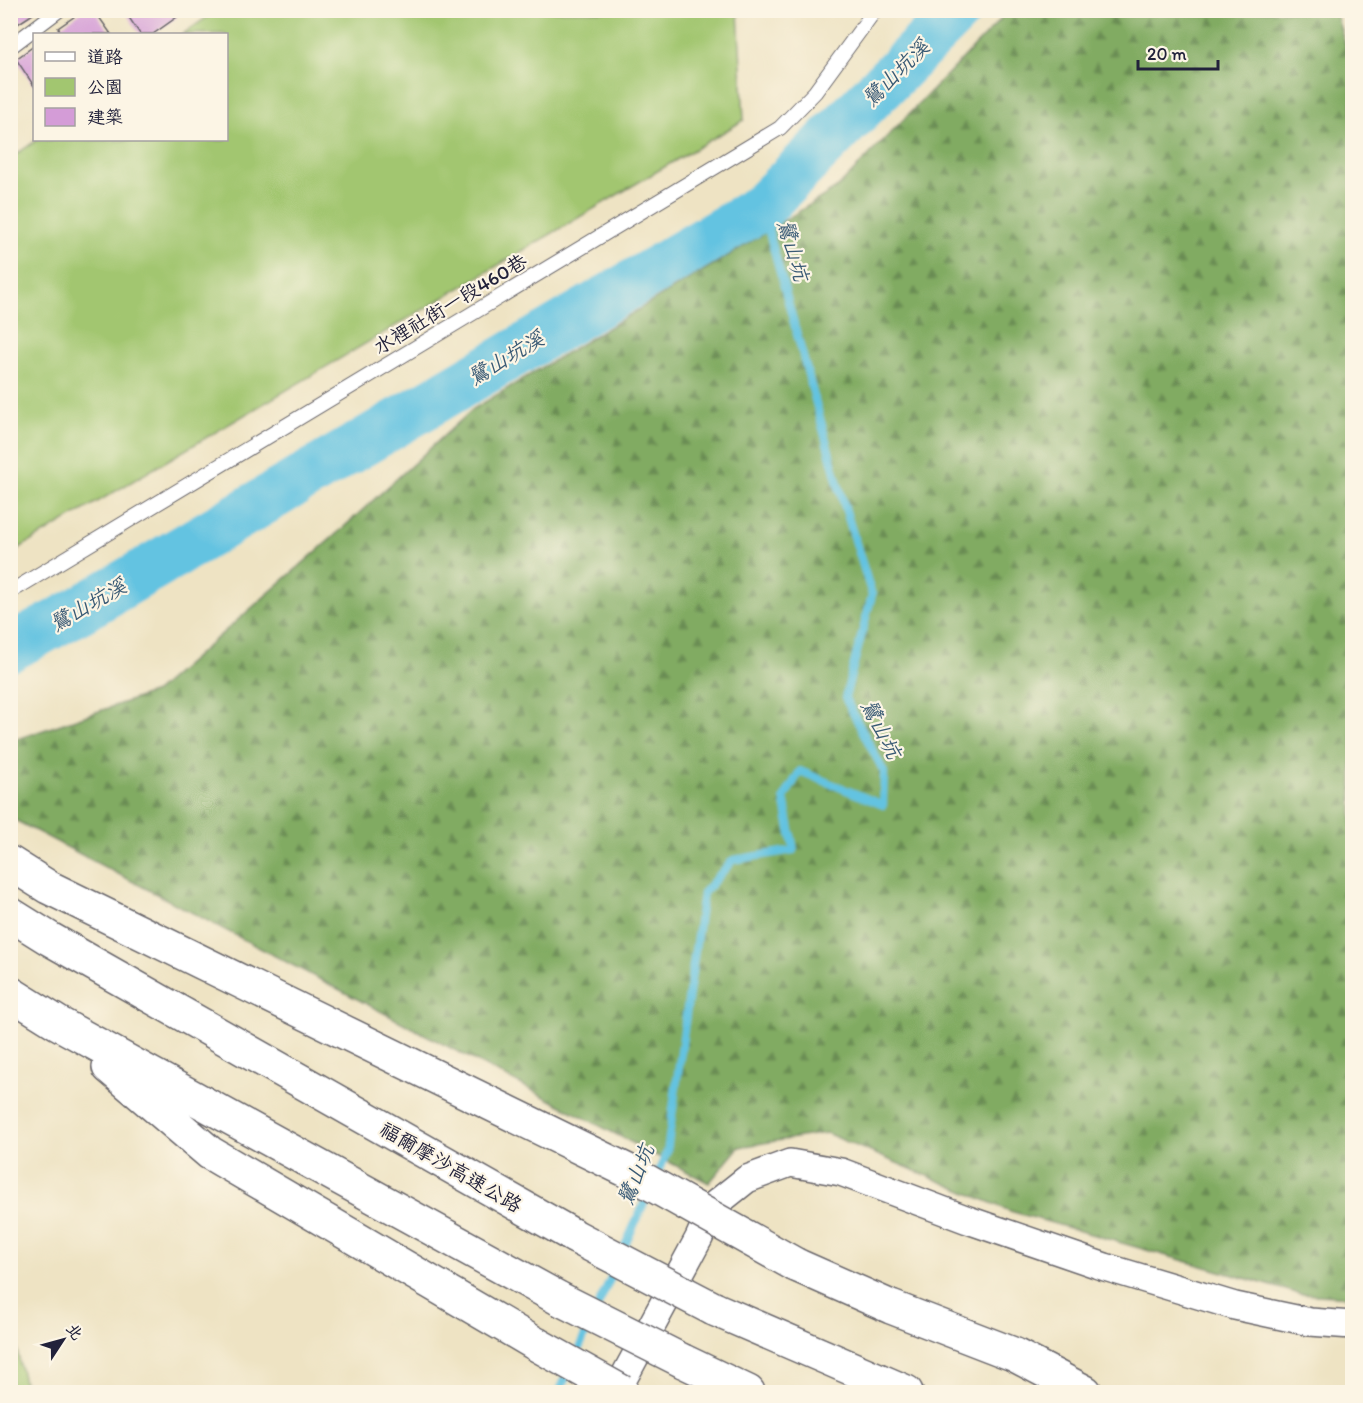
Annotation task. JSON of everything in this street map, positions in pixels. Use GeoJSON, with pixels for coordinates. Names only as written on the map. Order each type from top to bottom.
{"type":"FeatureCollection","features":[{"type":"Feature","properties":{"kind":"highway"},"geometry":{"type":"LineString","coordinates":[[10,863],[48,886],[630,1172],[796,1264],[891,1307],[1013,1354],[1085,1392]]}},
{"type":"Feature","properties":{"kind":"highway","name":"福爾摩沙高速公路"},"geometry":{"type":"LineString","coordinates":[[10,914],[50,939],[574,1236],[714,1309],[906,1392]]}},
{"type":"Feature","properties":{"kind":"highway"},"geometry":{"type":"LineString","coordinates":[[10,993],[58,1023],[560,1299],[748,1392]]}},
{"type":"Feature","properties":{"kind":"highway"},"geometry":{"type":"LineString","coordinates":[[58,1023],[210,1153],[622,1392]]}},
{"type":"Feature","properties":{"kind":"street"},"geometry":{"type":"LineString","coordinates":[[616,1392],[699,1238],[713,1206],[747,1179],[790,1163],[842,1172],[968,1220],[1105,1268],[1224,1303],[1310,1322],[1353,1325]]}},
{"type":"Feature","properties":{"kind":"lane"},"geometry":{"type":"LineString","coordinates":[[10,47],[59,10]]}},
{"type":"Feature","properties":{"kind":"lane","name":"水裡社街一段460巷"},"geometry":{"type":"LineString","coordinates":[[10,592],[780,128],[815,92],[875,10]]}},
{"type":"Feature","properties":{"kind":"green space"},"geometry":{"type":"Polygon","coordinates":[[[216,11],[738,11],[744,120],[11,553],[11,158],[36,141],[228,141],[228,33],[184,33],[216,11]]]}},
{"type":"Feature","properties":{"kind":"green space"},"geometry":{"type":"Polygon","coordinates":[[[1006,11],[1335,11],[1352,66],[1352,1297],[1300,1294],[1010,1211],[826,1133],[739,1147],[709,1183],[11,818],[11,741],[155,692],[334,536],[473,409],[838,187],[999,21],[1006,11]]]}},
{"type":"Feature","properties":{"kind":"green space"},"geometry":{"type":"Polygon","coordinates":[[[11,1321],[26,1392],[11,1392],[11,1321]]]}},
{"type":"Feature","properties":{"kind":"building"},"geometry":{"type":"Polygon","coordinates":[[[10,10],[30,10],[33,14],[10,29],[10,10]]]}},
{"type":"Feature","properties":{"kind":"building"},"geometry":{"type":"Polygon","coordinates":[[[84,10],[94,10],[110,33],[61,33],[58,28],[84,10]]]}},
{"type":"Feature","properties":{"kind":"building"},"geometry":{"type":"Polygon","coordinates":[[[124,10],[173,10],[177,17],[154,33],[139,33],[124,10]]]}},
{"type":"Feature","properties":{"kind":"building"},"geometry":{"type":"Polygon","coordinates":[[[33,47],[33,84],[16,59],[33,47]]]}},
{"type":"Feature","properties":{"kind":"waterway","name":"鷺山坑溪"},"geometry":{"type":"LineString","coordinates":[[10,648],[78,611],[762,207],[958,10]]}},
{"type":"Feature","properties":{"kind":"waterway","name":"鷺山坑"},"geometry":{"type":"LineString","coordinates":[[655,1179],[667,1152],[703,893],[733,860],[794,850],[784,798],[800,771],[883,805],[884,772],[845,698],[872,595],[842,498],[762,207]]}},
{"type":"Feature","properties":{"kind":"waterway","name":"鷺山坑"},"geometry":{"type":"LineString","coordinates":[[622,1252],[650,1190]]}},
{"type":"Feature","properties":{"kind":"waterway","name":"鷺山坑"},"geometry":{"type":"LineString","coordinates":[[596,1310],[617,1264]]}},
{"type":"Feature","properties":{"kind":"waterway","name":"鷺山坑"},"geometry":{"type":"LineString","coordinates":[[574,1359],[591,1322]]}},
{"type":"Feature","properties":{"kind":"waterway","name":"鷺山坑"},"geometry":{"type":"LineString","coordinates":[[559,1392],[569,1371]]}}]}
